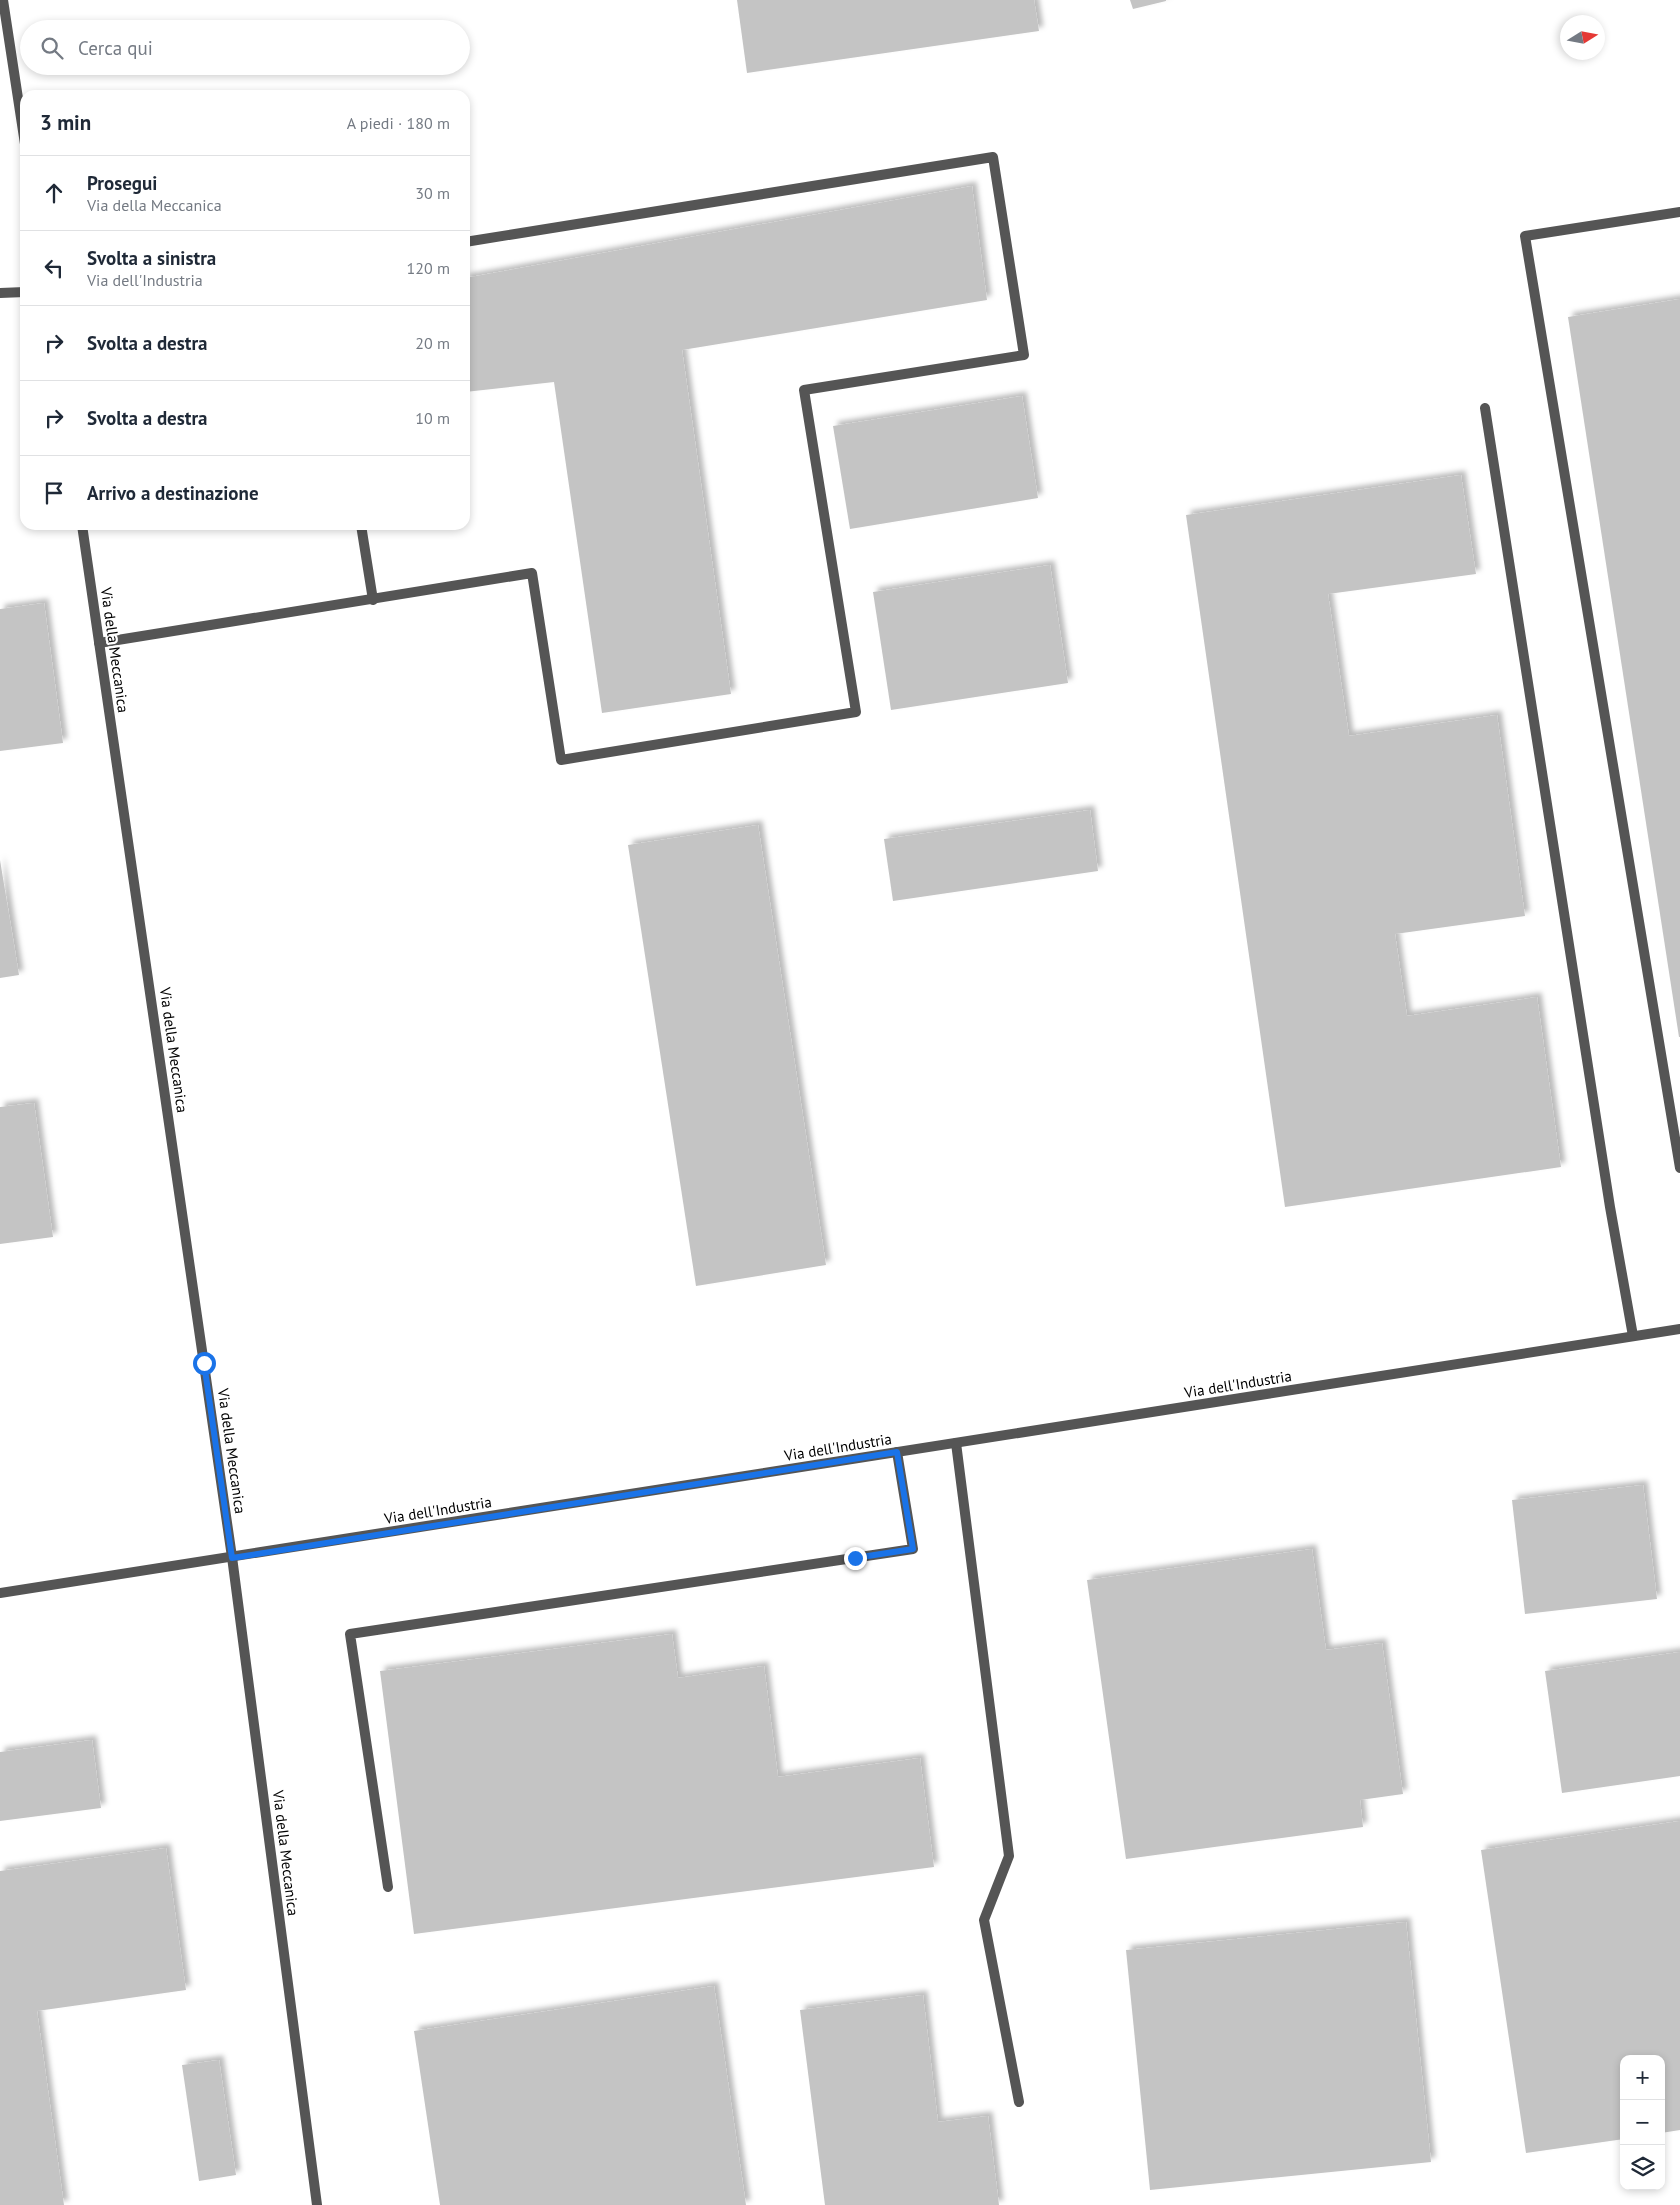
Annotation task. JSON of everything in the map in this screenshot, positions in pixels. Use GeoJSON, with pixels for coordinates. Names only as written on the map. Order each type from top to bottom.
{"type":"FeatureCollection","features":[{"type":"Feature","properties":{"kind":"street"},"geometry":{"type":"LineString","coordinates":[[3,0],[4,29],[20,117]]}},
{"type":"Feature","properties":{"kind":"street"},"geometry":{"type":"LineString","coordinates":[[99,643],[532,574],[562,760],[856,712],[804,390],[1024,354],[992,157],[470,241]]}},
{"type":"Feature","properties":{"kind":"street"},"geometry":{"type":"LineString","coordinates":[[1680,212],[1524,236],[1680,1168]]}},
{"type":"Feature","properties":{"kind":"street"},"geometry":{"type":"LineString","coordinates":[[0,293],[20,292]]}},
{"type":"Feature","properties":{"kind":"street"},"geometry":{"type":"LineString","coordinates":[[1485,408],[1610,1207],[1633,1336]]}},
{"type":"Feature","properties":{"kind":"street","name":"Via della Meccanica"},"geometry":{"type":"LineString","coordinates":[[83,530],[232,1558],[317,2205]]}},
{"type":"Feature","properties":{"kind":"street"},"geometry":{"type":"LineString","coordinates":[[362,530],[373,600]]}},
{"type":"Feature","properties":{"kind":"street","name":"Via dell'Industria"},"geometry":{"type":"LineString","coordinates":[[0,1593],[1680,1329]]}},
{"type":"Feature","properties":{"kind":"street"},"geometry":{"type":"LineString","coordinates":[[956,1443],[1009,1856],[984,1920],[1019,2102]]}},
{"type":"Feature","properties":{"kind":"street"},"geometry":{"type":"LineString","coordinates":[[388,1887],[350,1634],[913,1549],[897,1452]]}},
{"type":"Feature","properties":{"kind":"building"},"geometry":{"type":"Polygon","coordinates":[[[737,0],[1034,0],[1039,31],[747,73],[737,0]]]}},
{"type":"Feature","properties":{"kind":"building"},"geometry":{"type":"Polygon","coordinates":[[[1130,0],[1166,0],[1166,1],[1133,9],[1130,0]]]}},
{"type":"Feature","properties":{"kind":"building"},"geometry":{"type":"Polygon","coordinates":[[[972,186],[987,300],[682,350],[731,694],[602,713],[554,382],[470,391],[470,277],[972,186]]]}},
{"type":"Feature","properties":{"kind":"building"},"geometry":{"type":"Polygon","coordinates":[[[1680,299],[1680,1037],[1679,1037],[1568,317],[1680,299]]]}},
{"type":"Feature","properties":{"kind":"building"},"geometry":{"type":"Polygon","coordinates":[[[1022,396],[1038,498],[850,529],[833,426],[1022,396]]]}},
{"type":"Feature","properties":{"kind":"building"},"geometry":{"type":"Polygon","coordinates":[[[1461,475],[1476,574],[1328,594],[1349,736],[1497,715],[1525,916],[1395,934],[1407,1016],[1537,997],[1561,1167],[1285,1207],[1186,515],[1461,475]]]}},
{"type":"Feature","properties":{"kind":"building"},"geometry":{"type":"Polygon","coordinates":[[[1050,565],[1068,683],[891,710],[873,592],[1050,565]]]}},
{"type":"Feature","properties":{"kind":"building"},"geometry":{"type":"Polygon","coordinates":[[[44,603],[63,743],[0,751],[0,609],[44,603]]]}},
{"type":"Feature","properties":{"kind":"building"},"geometry":{"type":"Polygon","coordinates":[[[1090,810],[1098,871],[893,901],[884,839],[1090,810]]]}},
{"type":"Feature","properties":{"kind":"building"},"geometry":{"type":"Polygon","coordinates":[[[758,825],[826,1265],[696,1286],[628,845],[758,825]]]}},
{"type":"Feature","properties":{"kind":"building"},"geometry":{"type":"Polygon","coordinates":[[[0,860],[19,975],[0,978],[0,860]]]}},
{"type":"Feature","properties":{"kind":"building"},"geometry":{"type":"Polygon","coordinates":[[[34,1103],[53,1237],[0,1244],[0,1107],[34,1103]]]}},
{"type":"Feature","properties":{"kind":"building"},"geometry":{"type":"Polygon","coordinates":[[[1643,1485],[1657,1599],[1525,1614],[1512,1500],[1643,1485]]]}},
{"type":"Feature","properties":{"kind":"building"},"geometry":{"type":"Polygon","coordinates":[[[1312,1549],[1326,1650],[1382,1643],[1403,1794],[1360,1800],[1363,1827],[1126,1859],[1087,1580],[1312,1549]]]}},
{"type":"Feature","properties":{"kind":"building"},"geometry":{"type":"Polygon","coordinates":[[[672,1634],[678,1678],[764,1666],[778,1777],[920,1758],[934,1867],[414,1934],[380,1671],[672,1634]]]}},
{"type":"Feature","properties":{"kind":"building"},"geometry":{"type":"Polygon","coordinates":[[[1680,1652],[1680,1776],[1562,1793],[1545,1671],[1680,1652]]]}},
{"type":"Feature","properties":{"kind":"building"},"geometry":{"type":"Polygon","coordinates":[[[92,1740],[101,1808],[0,1821],[0,1752],[92,1740]]]}},
{"type":"Feature","properties":{"kind":"building"},"geometry":{"type":"Polygon","coordinates":[[[1680,1821],[1680,2130],[1665,2132],[1665,2055],[1620,2055],[1620,2140],[1526,2153],[1481,1850],[1680,1821]]]}},
{"type":"Feature","properties":{"kind":"building"},"geometry":{"type":"Polygon","coordinates":[[[166,1848],[186,1990],[37,2011],[64,2205],[0,2205],[0,1871],[166,1848]]]}},
{"type":"Feature","properties":{"kind":"building"},"geometry":{"type":"Polygon","coordinates":[[[1406,1922],[1431,2162],[1150,2190],[1126,1950],[1406,1922]]]}},
{"type":"Feature","properties":{"kind":"building"},"geometry":{"type":"Polygon","coordinates":[[[714,1986],[746,2205],[440,2205],[414,2031],[714,1986]]]}},
{"type":"Feature","properties":{"kind":"building"},"geometry":{"type":"Polygon","coordinates":[[[923,1995],[938,2122],[988,2116],[999,2205],[825,2205],[800,2010],[923,1995]]]}},
{"type":"Feature","properties":{"kind":"building"},"geometry":{"type":"Polygon","coordinates":[[[219,2060],[236,2175],[199,2181],[182,2065],[219,2060]]]}},
{"type":"Feature","properties":{"kind":"route"},"geometry":{"type":"LineString","coordinates":[[204,1363],[232,1558],[897,1452],[913,1549],[855,1558]]}}]}
